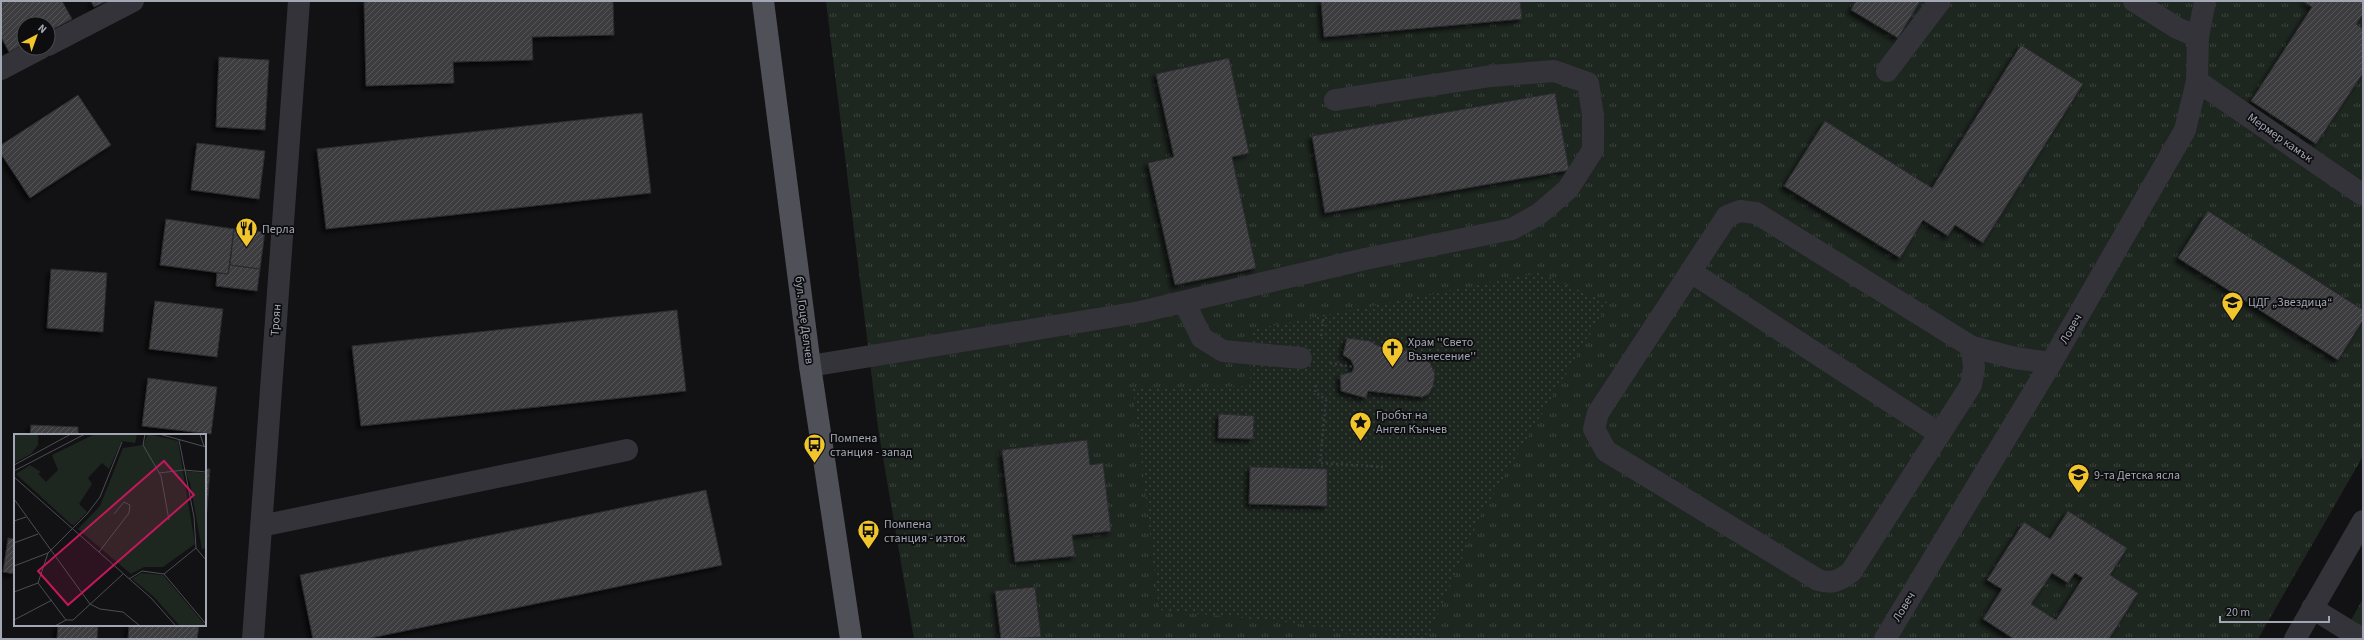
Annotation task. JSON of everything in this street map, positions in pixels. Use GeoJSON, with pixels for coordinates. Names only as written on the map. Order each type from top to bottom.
{"type":"FeatureCollection","features":[{"type":"Feature","properties":{"kind":"main road","name":"бул. Гоце Делчев"},"geometry":{"type":"LineString","coordinates":[[764,1],[810,366],[851,639]]}},
{"type":"Feature","properties":{"kind":"street"},"geometry":{"type":"LineString","coordinates":[[56,41],[133,1]]}},
{"type":"Feature","properties":{"kind":"street","name":"Троян"},"geometry":{"type":"LineString","coordinates":[[253,639],[299,1]]}},
{"type":"Feature","properties":{"kind":"street"},"geometry":{"type":"LineString","coordinates":[[1887,71],[1940,1]]}},
{"type":"Feature","properties":{"kind":"street"},"geometry":{"type":"LineString","coordinates":[[2134,1],[2177,28],[2198,36]]}},
{"type":"Feature","properties":{"kind":"street","name":"Ловеч"},"geometry":{"type":"LineString","coordinates":[[1885,639],[2051,363],[2185,130],[2197,81],[2198,36],[2205,1]]}},
{"type":"Feature","properties":{"kind":"street"},"geometry":{"type":"LineString","coordinates":[[1,69],[26,56]]}},
{"type":"Feature","properties":{"kind":"street"},"geometry":{"type":"LineString","coordinates":[[810,366],[1140,312],[1365,259],[1512,229],[1539,214],[1568,189],[1593,150],[1593,114],[1588,83],[1554,71],[1491,76],[1335,100]]}},
{"type":"Feature","properties":{"kind":"street","name":"Мермер камък"},"geometry":{"type":"LineString","coordinates":[[2197,81],[2363,195]]}},
{"type":"Feature","properties":{"kind":"street"},"geometry":{"type":"LineString","coordinates":[[1972,347],[1974,368],[1972,385],[1851,572],[1839,580],[1829,583],[1818,580],[1606,451],[1594,429],[1598,413],[1727,216],[1740,211],[1756,213],[1972,347],[2015,358],[2051,363]]}},
{"type":"Feature","properties":{"kind":"street"},"geometry":{"type":"LineString","coordinates":[[1691,272],[1940,434]]}},
{"type":"Feature","properties":{"kind":"street"},"geometry":{"type":"LineString","coordinates":[[1184,302],[1202,338],[1222,351],[1301,358]]}},
{"type":"Feature","properties":{"kind":"street"},"geometry":{"type":"LineString","coordinates":[[261,526],[627,450]]}},
{"type":"Feature","properties":{"kind":"street"},"geometry":{"type":"LineString","coordinates":[[2295,639],[2363,521]]}},
{"type":"Feature","properties":{"kind":"street"},"geometry":{"type":"LineString","coordinates":[[2312,608],[2362,639]]}},
{"type":"Feature","properties":{"kind":"path"},"geometry":{"type":"LineString","coordinates":[[1315,392],[1326,400],[1320,463],[1386,467]]}},
{"type":"Feature","properties":{"kind":"green space"},"geometry":{"type":"Polygon","coordinates":[[[826,1],[2363,1],[2363,456],[2258,639],[914,639],[878,428],[826,1]]]}},
{"type":"Feature","properties":{"kind":"green space"},"geometry":{"type":"Polygon","coordinates":[[[1539,273],[1609,303],[1481,515],[1427,639],[1371,639],[1296,623],[1159,610],[1133,389],[1250,386],[1251,330],[1539,273]]]}},
{"type":"Feature","properties":{"kind":"green space"},"geometry":{"type":"Polygon","coordinates":[[[2363,599],[2363,639],[2340,639],[2363,599]]]}},
{"type":"Feature","properties":{"kind":"building"},"geometry":{"type":"Polygon","coordinates":[[[2,1],[62,1],[72,19],[56,28],[56,16],[16,16],[16,48],[9,52],[1,37],[2,1]]]}},
{"type":"Feature","properties":{"kind":"building"},"geometry":{"type":"Polygon","coordinates":[[[91,1],[107,1],[94,7],[91,1]]]}},
{"type":"Feature","properties":{"kind":"building"},"geometry":{"type":"Polygon","coordinates":[[[364,1],[613,1],[614,35],[532,37],[533,60],[453,62],[454,83],[366,86],[364,1]]]}},
{"type":"Feature","properties":{"kind":"building"},"geometry":{"type":"Polygon","coordinates":[[[1321,1],[1520,1],[1522,19],[1324,37],[1321,1]]]}},
{"type":"Feature","properties":{"kind":"building"},"geometry":{"type":"Polygon","coordinates":[[[1856,1],[1920,1],[1898,38],[1851,10],[1856,1]]]}},
{"type":"Feature","properties":{"kind":"building"},"geometry":{"type":"Polygon","coordinates":[[[2303,1],[2363,1],[2363,14],[2356,24],[2363,29],[2363,73],[2316,144],[2251,101],[2312,7],[2303,1]]]}},
{"type":"Feature","properties":{"kind":"building"},"geometry":{"type":"Polygon","coordinates":[[[2021,45],[2083,84],[1983,243],[1955,225],[1948,236],[1923,220],[1900,258],[1784,186],[1825,121],[1932,188],[2021,45]]]}},
{"type":"Feature","properties":{"kind":"building"},"geometry":{"type":"Polygon","coordinates":[[[219,57],[269,60],[265,130],[216,127],[219,57]]]}},
{"type":"Feature","properties":{"kind":"building"},"geometry":{"type":"Polygon","coordinates":[[[1229,58],[1249,153],[1232,157],[1256,268],[1175,285],[1148,163],[1174,157],[1156,74],[1229,58]]]}},
{"type":"Feature","properties":{"kind":"building"},"geometry":{"type":"Polygon","coordinates":[[[1555,93],[1569,170],[1325,213],[1312,136],[1555,93]]]}},
{"type":"Feature","properties":{"kind":"building"},"geometry":{"type":"Polygon","coordinates":[[[78,95],[111,145],[30,198],[1,154],[1,145],[78,95]]]}},
{"type":"Feature","properties":{"kind":"building"},"geometry":{"type":"Polygon","coordinates":[[[642,113],[651,193],[326,229],[317,149],[642,113]]]}},
{"type":"Feature","properties":{"kind":"building"},"geometry":{"type":"Polygon","coordinates":[[[197,143],[265,151],[259,199],[191,190],[197,143]]]}},
{"type":"Feature","properties":{"kind":"building"},"geometry":{"type":"Polygon","coordinates":[[[2208,211],[2363,310],[2363,320],[2338,360],[2178,258],[2208,211]]]}},
{"type":"Feature","properties":{"kind":"building"},"geometry":{"type":"Polygon","coordinates":[[[166,219],[234,229],[228,274],[160,265],[166,219]]]}},
{"type":"Feature","properties":{"kind":"building","name":"Перла"},"geometry":{"type":"Polygon","coordinates":[[[234,229],[265,232],[260,269],[230,265],[234,229]]]}},
{"type":"Feature","properties":{"kind":"building"},"geometry":{"type":"Polygon","coordinates":[[[230,265],[260,269],[257,291],[216,286],[217,273],[228,274],[230,265]]]}},
{"type":"Feature","properties":{"kind":"building"},"geometry":{"type":"Polygon","coordinates":[[[51,269],[107,273],[103,332],[47,328],[51,269]]]}},
{"type":"Feature","properties":{"kind":"building"},"geometry":{"type":"Polygon","coordinates":[[[155,301],[223,309],[217,357],[149,349],[155,301]]]}},
{"type":"Feature","properties":{"kind":"building"},"geometry":{"type":"Polygon","coordinates":[[[677,310],[686,391],[361,426],[352,346],[677,310]]]}},
{"type":"Feature","properties":{"kind":"building","name":"Храм ''Свето Възнесение''"},"geometry":{"type":"Polygon","coordinates":[[[1347,338],[1370,341],[1378,346],[1426,354],[1435,374],[1433,386],[1429,394],[1422,397],[1368,391],[1366,398],[1341,391],[1340,375],[1352,372],[1354,367],[1351,360],[1343,355],[1347,338]]]}},
{"type":"Feature","properties":{"kind":"building"},"geometry":{"type":"Polygon","coordinates":[[[148,378],[217,387],[211,434],[142,426],[148,378]]]}},
{"type":"Feature","properties":{"kind":"building"},"geometry":{"type":"Polygon","coordinates":[[[1219,414],[1254,416],[1253,439],[1218,438],[1219,414]]]}},
{"type":"Feature","properties":{"kind":"building"},"geometry":{"type":"Polygon","coordinates":[[[31,425],[78,427],[78,434],[30,434],[31,425]]]}},
{"type":"Feature","properties":{"kind":"building"},"geometry":{"type":"Polygon","coordinates":[[[1087,440],[1090,465],[1103,463],[1111,531],[1072,535],[1075,556],[1015,562],[1002,450],[1087,440]]]}},
{"type":"Feature","properties":{"kind":"building"},"geometry":{"type":"Polygon","coordinates":[[[1250,467],[1327,469],[1327,506],[1249,504],[1250,467]]]}},
{"type":"Feature","properties":{"kind":"building"},"geometry":{"type":"Polygon","coordinates":[[[206,469],[210,469],[206,522],[206,469]]]}},
{"type":"Feature","properties":{"kind":"building"},"geometry":{"type":"Polygon","coordinates":[[[706,490],[722,565],[366,639],[313,639],[300,575],[706,490]]]}},
{"type":"Feature","properties":{"kind":"building"},"geometry":{"type":"Polygon","coordinates":[[[2068,511],[2127,548],[2110,575],[2138,593],[2109,639],[2014,639],[1983,619],[2002,589],[1987,580],[2024,522],[2050,539],[2068,511]],[[2052,573],[2031,604],[2056,620],[2083,578],[2075,573],[2068,583],[2052,573]]]}},
{"type":"Feature","properties":{"kind":"building"},"geometry":{"type":"Polygon","coordinates":[[[8,538],[14,539],[14,574],[3,572],[8,538]]]}},
{"type":"Feature","properties":{"kind":"building"},"geometry":{"type":"Polygon","coordinates":[[[1035,587],[1041,637],[1001,639],[995,591],[1035,587]]]}},
{"type":"Feature","properties":{"kind":"building"},"geometry":{"type":"Polygon","coordinates":[[[58,626],[98,626],[97,639],[57,639],[58,626]]]}},
{"type":"Feature","properties":{"kind":"building"},"geometry":{"type":"Polygon","coordinates":[[[129,626],[199,626],[197,639],[128,639],[129,626]]]}},
{"type":"Feature","properties":{"kind":"place","name":"Перла"},"geometry":{"type":"Point","coordinates":[247,248]}},
{"type":"Feature","properties":{"kind":"place","name":"ЦДГ „Звездица“"},"geometry":{"type":"Point","coordinates":[2232,322]}},
{"type":"Feature","properties":{"kind":"place","name":"Храм ''Свето Възнесение''"},"geometry":{"type":"Point","coordinates":[1393,368]}},
{"type":"Feature","properties":{"kind":"place","name":"Гробът на Ангел Кънчев"},"geometry":{"type":"Point","coordinates":[1361,442]}},
{"type":"Feature","properties":{"kind":"place","name":"Помпена станция - запад"},"geometry":{"type":"Point","coordinates":[815,464]}},
{"type":"Feature","properties":{"kind":"place","name":"9-та Детска ясла"},"geometry":{"type":"Point","coordinates":[2079,494]}},
{"type":"Feature","properties":{"kind":"place","name":"Помпена станция - изток"},"geometry":{"type":"Point","coordinates":[868,550]}}]}
